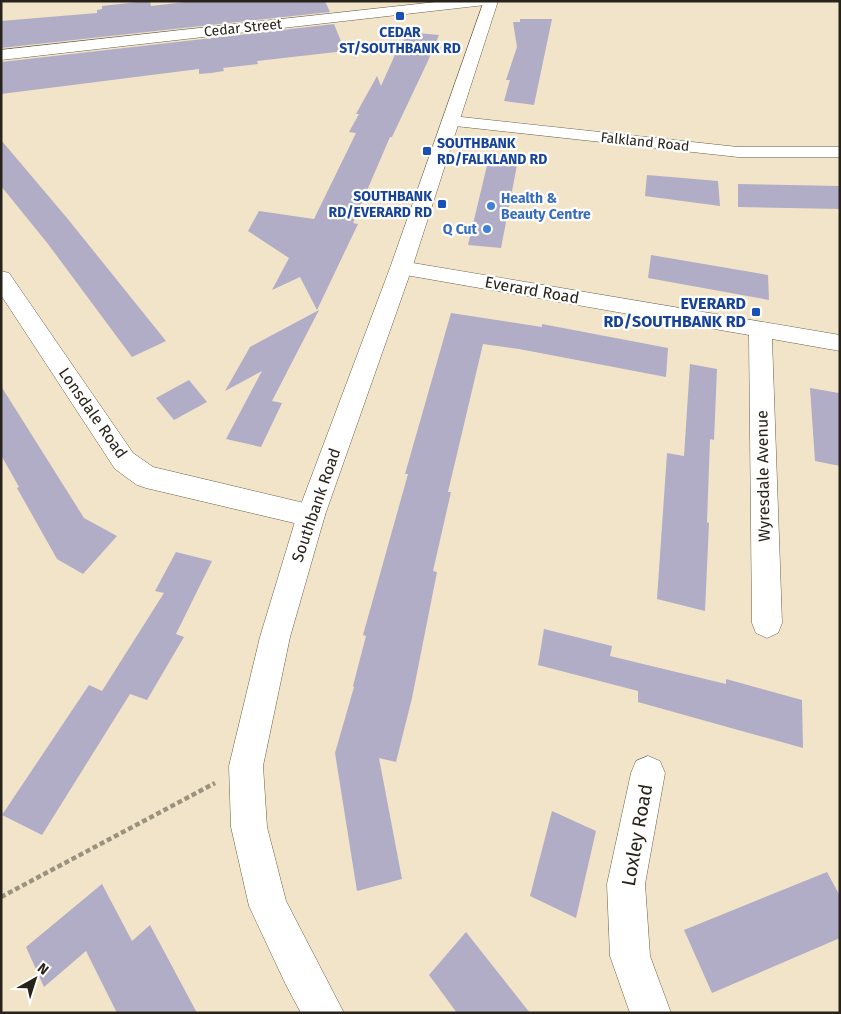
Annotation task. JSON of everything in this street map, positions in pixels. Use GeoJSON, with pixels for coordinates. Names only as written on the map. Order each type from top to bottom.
{"type":"FeatureCollection","features":[{"type":"Feature","properties":{"kind":"street","name":"Cedar Street"},"geometry":{"type":"LineString","coordinates":[[1,54],[485,1]]}},
{"type":"Feature","properties":{"kind":"street","name":"Southbank Road"},"geometry":{"type":"LineString","coordinates":[[324,1013],[268,906],[249,827],[246,766],[275,637],[311,515],[401,268],[452,122],[491,1]]}},
{"type":"Feature","properties":{"kind":"street","name":"Falkland Road"},"geometry":{"type":"LineString","coordinates":[[452,122],[738,152],[840,152]]}},
{"type":"Feature","properties":{"kind":"street","name":"Everard Road"},"geometry":{"type":"LineString","coordinates":[[401,268],[840,343]]}},
{"type":"Feature","properties":{"kind":"street","name":"Lonsdale Road"},"geometry":{"type":"LineString","coordinates":[[1,278],[124,461],[146,477],[311,515]]}},
{"type":"Feature","properties":{"kind":"street","name":"Wyresdale Avenue"},"geometry":{"type":"LineString","coordinates":[[760,329],[767,623]]}},
{"type":"Feature","properties":{"kind":"street","name":"Loxley Road"},"geometry":{"type":"LineString","coordinates":[[648,773],[626,884],[630,956],[652,1013]]}},
{"type":"Feature","properties":{"kind":"path"},"geometry":{"type":"LineString","coordinates":[[1,897],[246,766]]}},
{"type":"Feature","properties":{"kind":"building"},"geometry":{"type":"Polygon","coordinates":[[[150,1],[151,6],[194,1],[325,1],[330,12],[1,48],[1,21],[97,13],[97,10],[102,9],[102,6],[150,1]]]}},
{"type":"Feature","properties":{"kind":"building"},"geometry":{"type":"Polygon","coordinates":[[[520,19],[552,19],[534,105],[504,101],[510,80],[506,80],[517,47],[513,22],[520,22],[520,19]]]}},
{"type":"Feature","properties":{"kind":"building"},"geometry":{"type":"Polygon","coordinates":[[[334,24],[345,51],[257,61],[258,64],[223,68],[224,71],[211,73],[199,74],[199,69],[1,94],[1,62],[334,24]]]}},
{"type":"Feature","properties":{"kind":"building"},"geometry":{"type":"Polygon","coordinates":[[[407,32],[439,35],[392,137],[390,137],[353,223],[358,224],[317,310],[300,277],[272,290],[289,258],[248,231],[259,211],[314,219],[356,133],[349,132],[359,114],[356,114],[377,76],[381,86],[407,32]]]}},
{"type":"Feature","properties":{"kind":"building"},"geometry":{"type":"Polygon","coordinates":[[[1,140],[67,218],[166,341],[132,357],[48,244],[1,186],[1,140]]]}},
{"type":"Feature","properties":{"kind":"building"},"geometry":{"type":"Polygon","coordinates":[[[489,157],[518,160],[501,248],[468,245],[489,157]]]}},
{"type":"Feature","properties":{"kind":"building"},"geometry":{"type":"Polygon","coordinates":[[[647,175],[718,181],[720,206],[645,196],[647,175]]]}},
{"type":"Feature","properties":{"kind":"building"},"geometry":{"type":"Polygon","coordinates":[[[738,184],[840,186],[840,209],[738,207],[738,184]]]}},
{"type":"Feature","properties":{"kind":"building"},"geometry":{"type":"Polygon","coordinates":[[[651,255],[768,275],[769,300],[648,278],[651,255]]]}},
{"type":"Feature","properties":{"kind":"building"},"geometry":{"type":"Polygon","coordinates":[[[319,310],[272,401],[282,403],[261,447],[226,439],[262,371],[225,391],[250,347],[319,310]]]}},
{"type":"Feature","properties":{"kind":"building"},"geometry":{"type":"Polygon","coordinates":[[[451,313],[542,327],[542,324],[668,348],[666,377],[483,344],[448,492],[451,492],[433,571],[437,572],[412,698],[396,762],[379,758],[402,879],[357,891],[335,753],[354,687],[366,636],[363,635],[408,474],[405,474],[451,313]]]}},
{"type":"Feature","properties":{"kind":"building"},"geometry":{"type":"Polygon","coordinates":[[[690,364],[717,369],[714,440],[710,439],[705,611],[657,599],[667,453],[684,456],[690,364]]]}},
{"type":"Feature","properties":{"kind":"building"},"geometry":{"type":"Polygon","coordinates":[[[189,380],[207,402],[174,420],[156,398],[189,380]]]}},
{"type":"Feature","properties":{"kind":"building"},"geometry":{"type":"Polygon","coordinates":[[[1,386],[84,518],[117,536],[83,574],[57,559],[17,488],[19,487],[1,455],[1,386]]]}},
{"type":"Feature","properties":{"kind":"building"},"geometry":{"type":"Polygon","coordinates":[[[810,388],[839,393],[840,466],[815,461],[810,388]]]}},
{"type":"Feature","properties":{"kind":"building"},"geometry":{"type":"Polygon","coordinates":[[[176,552],[212,561],[176,634],[184,637],[147,700],[130,694],[42,835],[2,815],[89,685],[102,691],[164,593],[155,591],[176,552]]]}},
{"type":"Feature","properties":{"kind":"building"},"geometry":{"type":"Polygon","coordinates":[[[544,629],[612,646],[610,656],[726,684],[726,679],[802,700],[803,748],[638,702],[638,691],[538,665],[544,629]]]}},
{"type":"Feature","properties":{"kind":"building"},"geometry":{"type":"Polygon","coordinates":[[[552,811],[596,831],[576,918],[530,896],[552,811]]]}},
{"type":"Feature","properties":{"kind":"building"},"geometry":{"type":"Polygon","coordinates":[[[827,872],[840,896],[840,938],[712,993],[684,930],[827,872]]]}},
{"type":"Feature","properties":{"kind":"building"},"geometry":{"type":"Polygon","coordinates":[[[102,884],[132,941],[150,925],[197,1013],[117,1013],[86,951],[44,987],[26,947],[102,884]]]}},
{"type":"Feature","properties":{"kind":"building"},"geometry":{"type":"Polygon","coordinates":[[[466,932],[530,1013],[457,1013],[429,975],[466,932]]]}},
{"type":"Feature","properties":{"kind":"place","name":"CEDAR ST/SOUTHBANK RD"},"geometry":{"type":"Point","coordinates":[400,16]}},
{"type":"Feature","properties":{"kind":"place","name":"SOUTHBANK RD/FALKLAND RD"},"geometry":{"type":"Point","coordinates":[427,151]}},
{"type":"Feature","properties":{"kind":"place","name":"SOUTHBANK RD/EVERARD RD"},"geometry":{"type":"Point","coordinates":[442,204]}},
{"type":"Feature","properties":{"kind":"place","name":"Health & Beauty Centre"},"geometry":{"type":"Point","coordinates":[491,206]}},
{"type":"Feature","properties":{"kind":"place","name":"Q Cut"},"geometry":{"type":"Point","coordinates":[487,229]}},
{"type":"Feature","properties":{"kind":"place","name":"EVERARD RD/SOUTHBANK RD"},"geometry":{"type":"Point","coordinates":[756,312]}}]}
